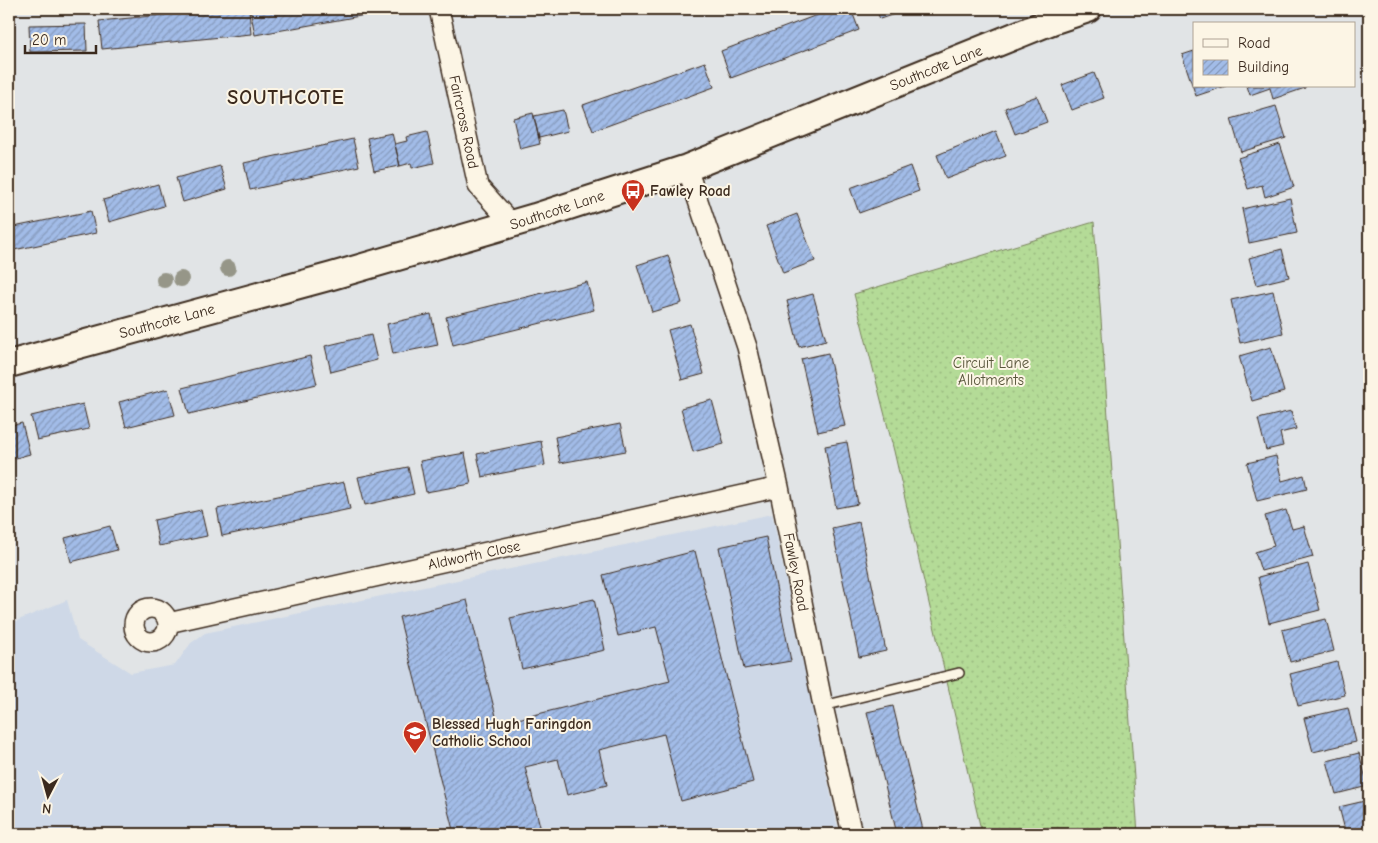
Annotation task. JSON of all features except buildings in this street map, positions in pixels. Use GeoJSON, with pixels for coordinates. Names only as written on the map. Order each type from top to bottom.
{"type":"FeatureCollection","features":[{"type":"Feature","properties":{"kind":"street","name":"Faircross Road"},"geometry":{"type":"LineString","coordinates":[[439,9],[478,186],[512,224]]}},
{"type":"Feature","properties":{"kind":"street","name":"Southcote Lane"},"geometry":{"type":"LineString","coordinates":[[9,364],[332,276],[512,224],[687,168],[1052,21],[1088,9]]}},
{"type":"Feature","properties":{"kind":"street","name":"Fawley Road"},"geometry":{"type":"LineString","coordinates":[[687,168],[747,347],[780,487],[823,706],[852,834]]}},
{"type":"Feature","properties":{"kind":"street","name":"Aldworth Close"},"geometry":{"type":"LineString","coordinates":[[168,623],[780,487]]}},
{"type":"Feature","properties":{"kind":"lane"},"geometry":{"type":"LineString","coordinates":[[823,706],[959,673]]}},
{"type":"Feature","properties":{"kind":"shaded area","name":"Blessed Hugh Faringdon Catholic School"},"geometry":{"type":"Polygon","coordinates":[[[772,514],[839,834],[9,834],[9,624],[67,600],[78,640],[131,673],[175,665],[191,643],[205,633],[772,514]]]}},
{"type":"Feature","properties":{"kind":"green space","name":"Circuit Lane Allotments"},"geometry":{"type":"Polygon","coordinates":[[[1094,222],[1138,834],[982,834],[894,451],[854,294],[1094,222]]]}},
{"type":"Feature","properties":{"kind":"place","name":"Fawley Road"},"geometry":{"type":"Point","coordinates":[633,212]}},
{"type":"Feature","properties":{"kind":"place","name":"Blessed Hugh Faringdon Catholic School"},"geometry":{"type":"Point","coordinates":[415,754]}},
{"type":"Feature","properties":{"kind":"district","name":"SOUTHCOTE"},"geometry":{"type":"Point","coordinates":[286,97]}}]}
